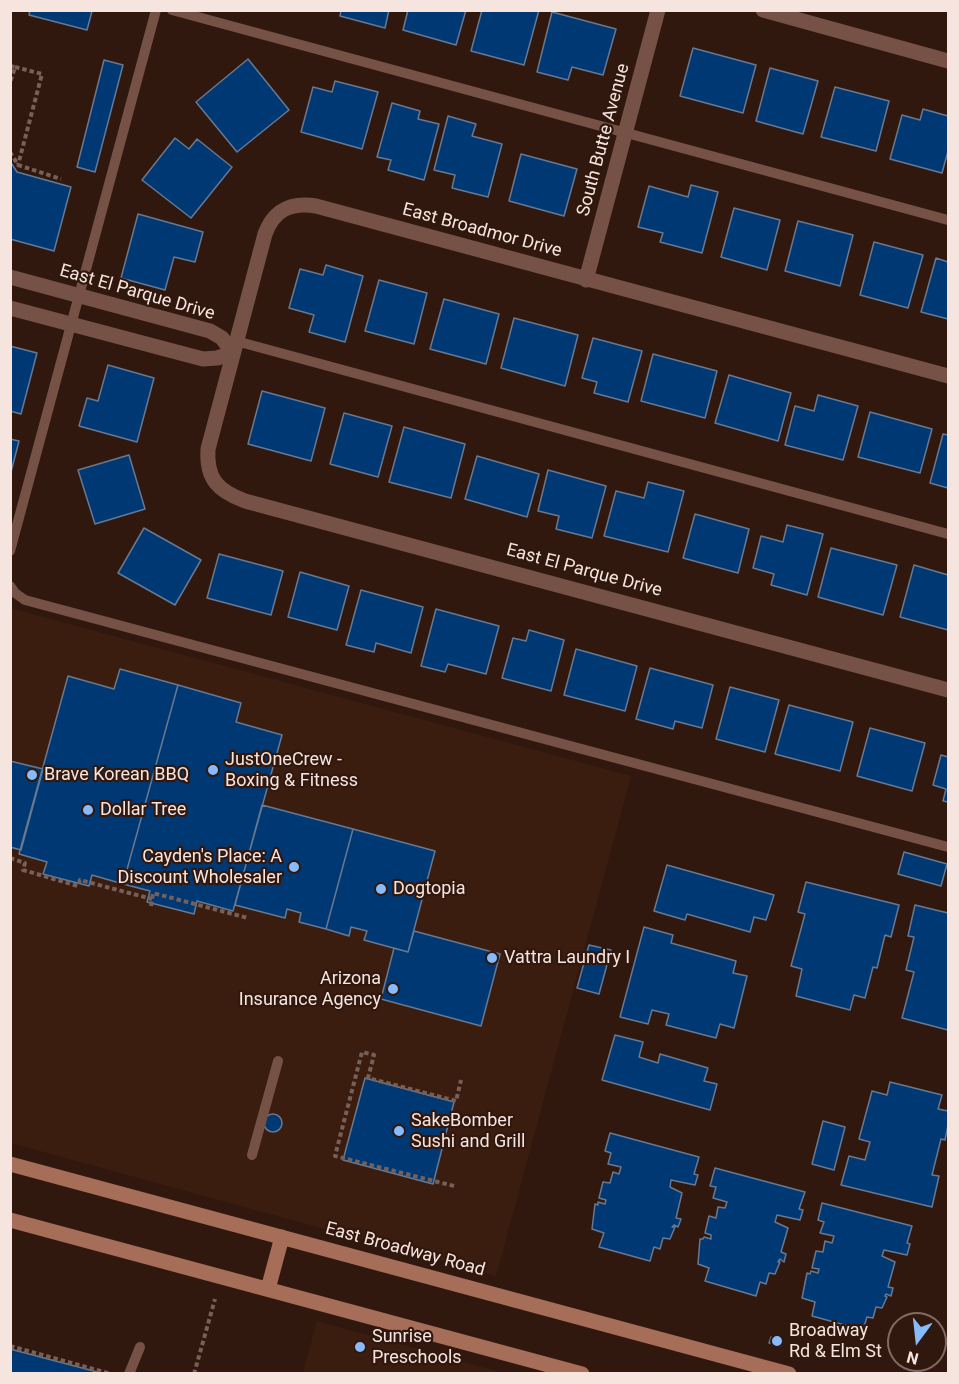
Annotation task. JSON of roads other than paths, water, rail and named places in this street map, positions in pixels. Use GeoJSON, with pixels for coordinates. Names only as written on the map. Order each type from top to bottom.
{"type":"FeatureCollection","features":[{"type":"Feature","properties":{"kind":"main road","name":"East Broadway Road"},"geometry":{"type":"LineString","coordinates":[[10,1164],[789,1374]]}},
{"type":"Feature","properties":{"kind":"main road"},"geometry":{"type":"LineString","coordinates":[[10,1220],[582,1374]]}},
{"type":"Feature","properties":{"kind":"main road"},"geometry":{"type":"LineString","coordinates":[[268,1289],[282,1237]]}},
{"type":"Feature","properties":{"kind":"street","name":"South Butte Avenue"},"geometry":{"type":"LineString","coordinates":[[586,280],[658,10]]}},
{"type":"Feature","properties":{"kind":"street"},"geometry":{"type":"LineString","coordinates":[[763,10],[948,60]]}},
{"type":"Feature","properties":{"kind":"street","name":"East Broadmor Drive"},"geometry":{"type":"LineString","coordinates":[[214,482],[207,462],[208,449],[269,224],[275,214],[294,205],[316,206],[948,376]]}},
{"type":"Feature","properties":{"kind":"street","name":"East El Parque Drive"},"geometry":{"type":"LineString","coordinates":[[10,277],[210,331],[234,347]]}},
{"type":"Feature","properties":{"kind":"street"},"geometry":{"type":"LineString","coordinates":[[10,308],[202,359],[217,358],[234,347]]}},
{"type":"Feature","properties":{"kind":"street","name":"East El Parque Drive"},"geometry":{"type":"LineString","coordinates":[[214,482],[222,490],[245,501],[948,690]]}},
{"type":"Feature","properties":{"kind":"lane"},"geometry":{"type":"LineString","coordinates":[[10,551],[156,10]]}},
{"type":"Feature","properties":{"kind":"lane"},"geometry":{"type":"LineString","coordinates":[[172,10],[948,220]]}},
{"type":"Feature","properties":{"kind":"lane"},"geometry":{"type":"LineString","coordinates":[[234,347],[948,534]]}},
{"type":"Feature","properties":{"kind":"lane"},"geometry":{"type":"LineString","coordinates":[[10,586],[25,600],[948,847]]}},
{"type":"Feature","properties":{"kind":"lane"},"geometry":{"type":"LineString","coordinates":[[252,1155],[278,1061]]}},
{"type":"Feature","properties":{"kind":"lane"},"geometry":{"type":"LineString","coordinates":[[129,1374],[140,1347]]}},
{"type":"Feature","properties":{"kind":"place","name":"JustOneCrew - Boxing & Fitness"},"geometry":{"type":"Point","coordinates":[213,770]}},
{"type":"Feature","properties":{"kind":"place","name":"Brave Korean BBQ"},"geometry":{"type":"Point","coordinates":[32,775]}},
{"type":"Feature","properties":{"kind":"place","name":"Dollar Tree"},"geometry":{"type":"Point","coordinates":[88,810]}},
{"type":"Feature","properties":{"kind":"place","name":"Cayden's Place: A Discount Wholesaler"},"geometry":{"type":"Point","coordinates":[294,867]}},
{"type":"Feature","properties":{"kind":"place","name":"Dogtopia"},"geometry":{"type":"Point","coordinates":[381,889]}},
{"type":"Feature","properties":{"kind":"place","name":"Vattra Laundry I"},"geometry":{"type":"Point","coordinates":[492,958]}},
{"type":"Feature","properties":{"kind":"place","name":"Arizona Insurance Agency"},"geometry":{"type":"Point","coordinates":[393,989]}},
{"type":"Feature","properties":{"kind":"place","name":"SakeBomber Sushi and Grill"},"geometry":{"type":"Point","coordinates":[399,1131]}},
{"type":"Feature","properties":{"kind":"place","name":"Broadway Rd & Elm St"},"geometry":{"type":"Point","coordinates":[777,1341]}},
{"type":"Feature","properties":{"kind":"place","name":"Sunrise Preschools"},"geometry":{"type":"Point","coordinates":[360,1347]}}]}
